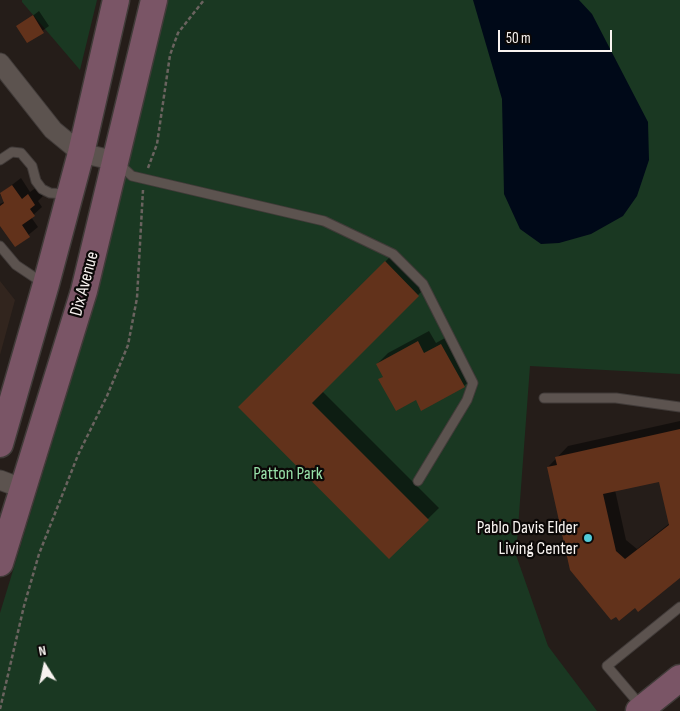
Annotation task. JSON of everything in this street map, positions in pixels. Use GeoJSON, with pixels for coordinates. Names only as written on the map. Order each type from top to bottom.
{"type":"FeatureCollection","features":[{"type":"Feature","properties":{"kind":"street"},"geometry":{"type":"LineString","coordinates":[[0,444],[81,153],[116,0]]}},
{"type":"Feature","properties":{"kind":"street","name":"Dix Avenue"},"geometry":{"type":"LineString","coordinates":[[0,564],[84,291],[154,0]]}},
{"type":"Feature","properties":{"kind":"street"},"geometry":{"type":"LineString","coordinates":[[0,63],[53,130],[81,153],[116,161]]}},
{"type":"Feature","properties":{"kind":"street"},"geometry":{"type":"LineString","coordinates":[[0,480],[24,489]]}},
{"type":"Feature","properties":{"kind":"street"},"geometry":{"type":"LineString","coordinates":[[641,710],[680,678]]}},
{"type":"Feature","properties":{"kind":"lane"},"geometry":{"type":"LineString","coordinates":[[0,160],[12,152],[21,153],[32,166],[36,181],[42,189],[50,193],[70,195]]}},
{"type":"Feature","properties":{"kind":"lane"},"geometry":{"type":"LineString","coordinates":[[116,161],[132,176],[324,221],[393,254],[423,284],[473,383],[467,400],[418,481]]}},
{"type":"Feature","properties":{"kind":"lane"},"geometry":{"type":"LineString","coordinates":[[0,246],[16,265],[32,278],[46,284]]}},
{"type":"Feature","properties":{"kind":"lane"},"geometry":{"type":"LineString","coordinates":[[544,398],[616,398],[680,407]]}},
{"type":"Feature","properties":{"kind":"lane"},"geometry":{"type":"LineString","coordinates":[[641,710],[607,666],[680,607]]}},
{"type":"Feature","properties":{"kind":"path"},"geometry":{"type":"LineString","coordinates":[[0,709],[24,606],[39,554],[78,454],[107,396],[128,345],[137,298],[138,246],[145,179],[157,144],[170,55],[178,33],[204,0]]}},
{"type":"Feature","properties":{"kind":"shaded area"},"geometry":{"type":"Polygon","coordinates":[[[0,281],[15,300],[0,355],[0,281]]]}},
{"type":"Feature","properties":{"kind":"green space"},"geometry":{"type":"Polygon","coordinates":[[[22,0],[97,0],[80,70],[22,2],[22,0]]]}},
{"type":"Feature","properties":{"kind":"green space","name":"Patton Park"},"geometry":{"type":"Polygon","coordinates":[[[167,0],[680,0],[680,374],[530,366],[516,555],[548,646],[597,711],[0,711],[0,613],[90,318],[167,0]]]}},
{"type":"Feature","properties":{"kind":"water"},"geometry":{"type":"Polygon","coordinates":[[[473,0],[579,0],[592,14],[648,122],[649,160],[637,196],[623,216],[591,234],[559,243],[541,244],[520,229],[504,194],[502,99],[473,0]]]}},
{"type":"Feature","properties":{"kind":"building"},"geometry":{"type":"Polygon","coordinates":[[[33,15],[44,33],[27,43],[16,26],[33,15]]]}},
{"type":"Feature","properties":{"kind":"building"},"geometry":{"type":"Polygon","coordinates":[[[12,185],[22,199],[28,194],[35,205],[30,209],[35,216],[22,225],[30,237],[15,247],[0,226],[0,206],[4,203],[0,193],[12,185]]]}},
{"type":"Feature","properties":{"kind":"building"},"geometry":{"type":"Polygon","coordinates":[[[385,261],[419,296],[312,403],[429,520],[389,559],[238,407],[385,261]]]}},
{"type":"Feature","properties":{"kind":"building"},"geometry":{"type":"Polygon","coordinates":[[[418,341],[424,353],[441,344],[465,387],[421,411],[416,400],[396,411],[378,379],[383,377],[376,364],[418,341]]]}},
{"type":"Feature","properties":{"kind":"building","name":"Pablo Davis Elder Living Center"},"geometry":{"type":"Polygon","coordinates":[[[680,429],[680,578],[638,612],[635,608],[619,621],[616,617],[611,620],[570,570],[547,467],[557,465],[555,457],[680,429]],[[659,482],[603,494],[616,551],[625,559],[669,525],[659,482]]]}},
{"type":"Feature","properties":{"kind":"place","name":"Pablo Davis Elder Living Center"},"geometry":{"type":"Point","coordinates":[588,538]}}]}
